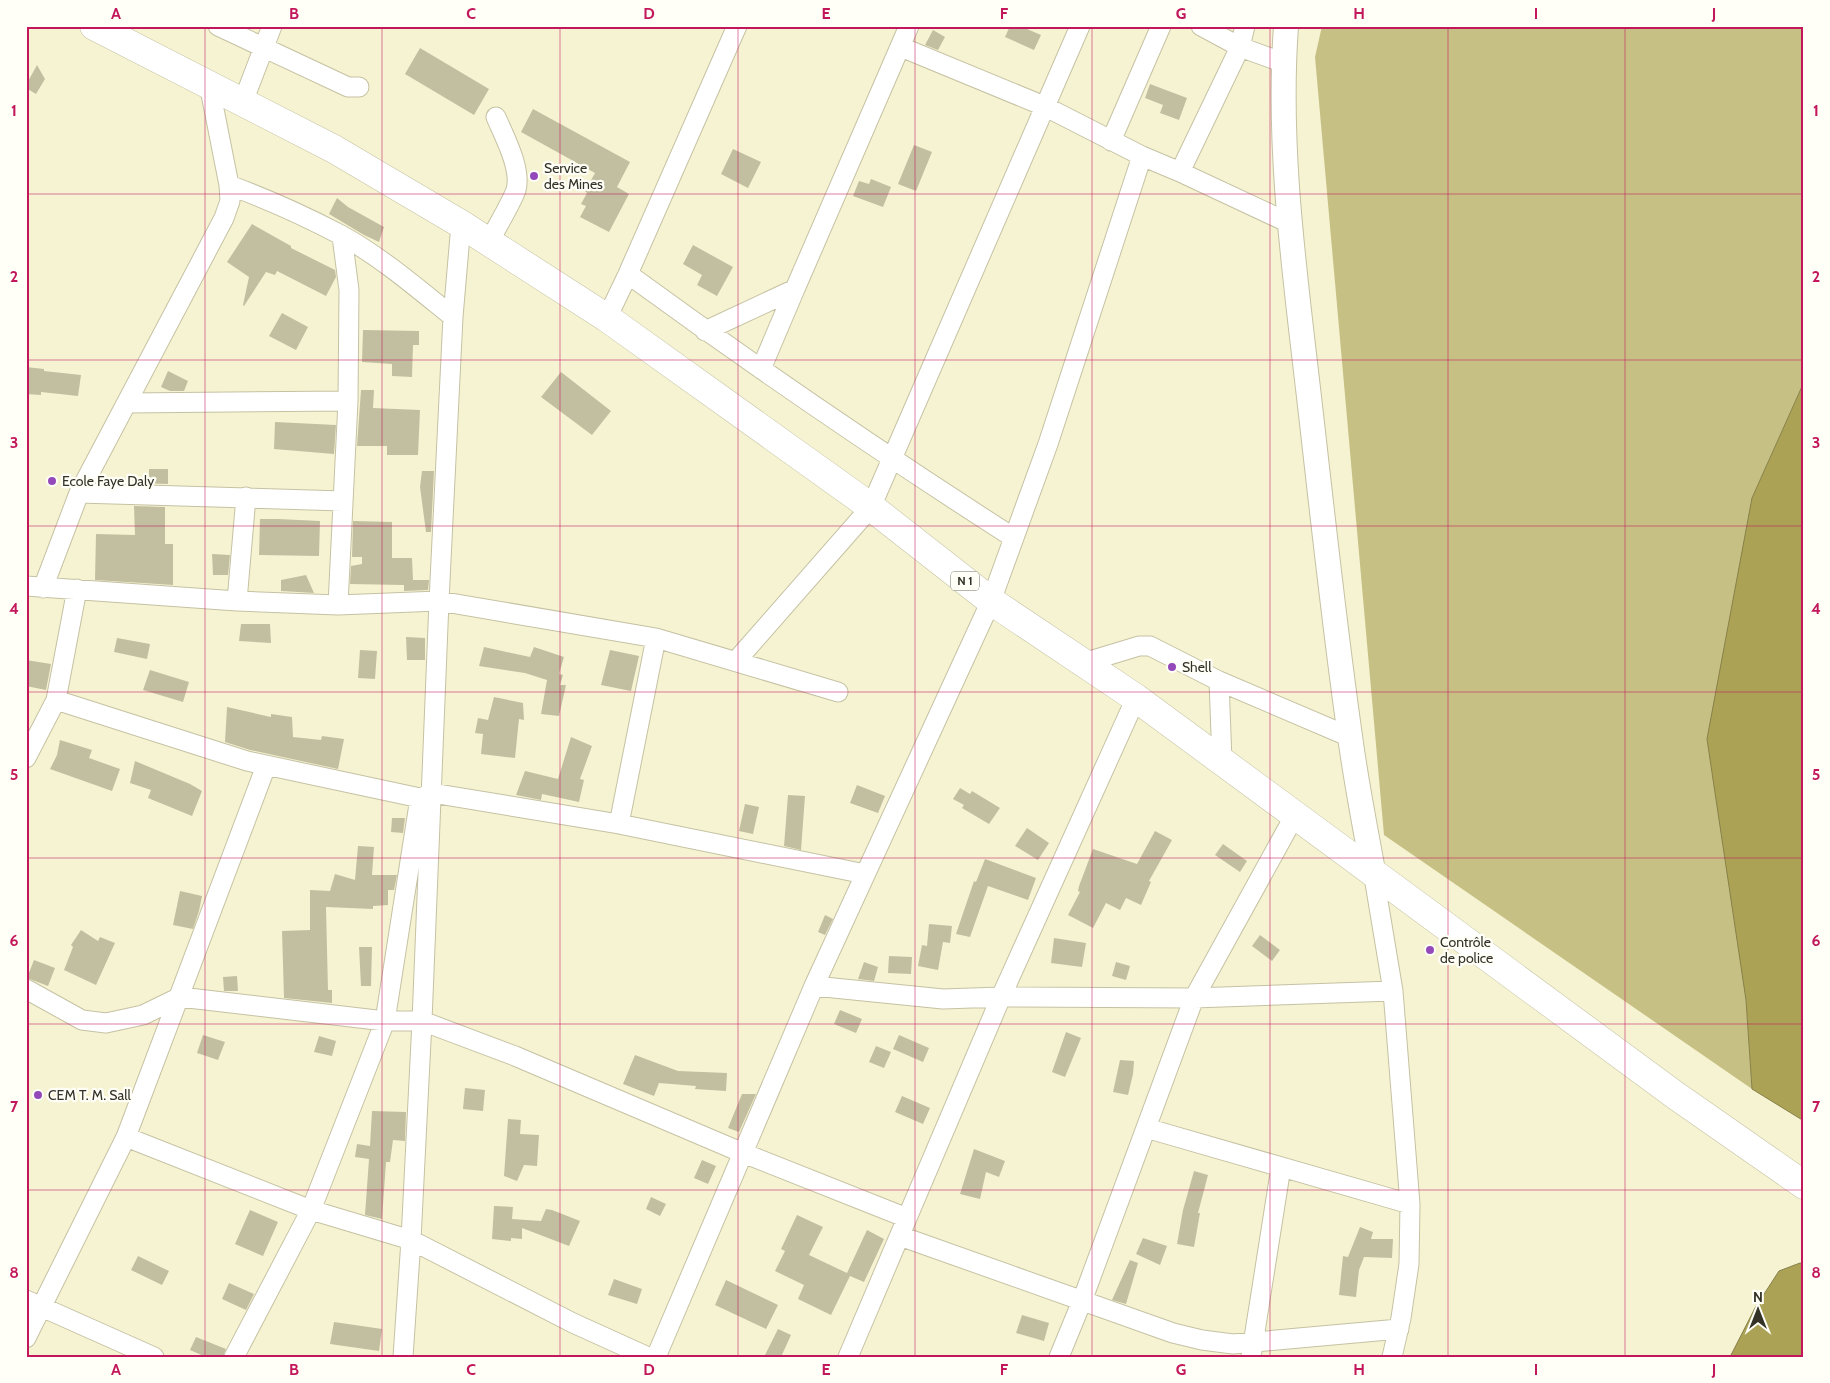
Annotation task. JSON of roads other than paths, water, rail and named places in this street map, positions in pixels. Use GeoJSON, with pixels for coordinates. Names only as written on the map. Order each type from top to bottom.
{"type":"FeatureCollection","features":[{"type":"Feature","properties":{"kind":"highway","name":"N 1"},"geometry":{"type":"LineString","coordinates":[[110,30],[334,149],[461,224],[607,318],[870,508],[991,601],[1136,698],[1675,1095],[1804,1186]]}},
{"type":"Feature","properties":{"kind":"main road"},"geometry":{"type":"LineString","coordinates":[[1286,26],[1284,64],[1285,156],[1289,223],[1324,532],[1350,737],[1372,871]]}},
{"type":"Feature","properties":{"kind":"street"},"geometry":{"type":"LineString","coordinates":[[218,26],[348,88],[359,88]]}},
{"type":"Feature","properties":{"kind":"street"},"geometry":{"type":"LineString","coordinates":[[243,102],[272,26]]}},
{"type":"Feature","properties":{"kind":"street"},"geometry":{"type":"LineString","coordinates":[[607,318],[737,26]]}},
{"type":"Feature","properties":{"kind":"street"},"geometry":{"type":"LineString","coordinates":[[761,369],[909,26]]}},
{"type":"Feature","properties":{"kind":"street"},"geometry":{"type":"LineString","coordinates":[[736,661],[870,508],[1080,26]]}},
{"type":"Feature","properties":{"kind":"street"},"geometry":{"type":"LineString","coordinates":[[1111,141],[1161,26]]}},
{"type":"Feature","properties":{"kind":"street"},"geometry":{"type":"LineString","coordinates":[[1201,26],[1240,47],[1284,64]]}},
{"type":"Feature","properties":{"kind":"street"},"geometry":{"type":"LineString","coordinates":[[1180,172],[1240,47],[1245,26]]}},
{"type":"Feature","properties":{"kind":"street"},"geometry":{"type":"LineString","coordinates":[[901,47],[1044,106],[1142,156],[1289,223]]}},
{"type":"Feature","properties":{"kind":"street"},"geometry":{"type":"LineString","coordinates":[[209,84],[229,185],[230,201],[224,218],[80,493],[35,587],[237,601],[338,605],[439,601],[656,638],[838,692]]}},
{"type":"Feature","properties":{"kind":"street"},"geometry":{"type":"LineString","coordinates":[[489,242],[516,190],[516,172],[513,158],[496,117]]}},
{"type":"Feature","properties":{"kind":"street"},"geometry":{"type":"LineString","coordinates":[[656,1357],[814,986],[991,601],[1051,435],[1142,156]]}},
{"type":"Feature","properties":{"kind":"street"},"geometry":{"type":"LineString","coordinates":[[229,185],[259,196],[342,236],[380,260],[453,317]]}},
{"type":"Feature","properties":{"kind":"street"},"geometry":{"type":"LineString","coordinates":[[403,1357],[422,1021],[426,795],[439,601],[453,317],[461,224]]}},
{"type":"Feature","properties":{"kind":"street"},"geometry":{"type":"LineString","coordinates":[[338,605],[348,401],[349,290],[342,236]]}},
{"type":"Feature","properties":{"kind":"street"},"geometry":{"type":"LineString","coordinates":[[628,274],[705,331],[1014,538]]}},
{"type":"Feature","properties":{"kind":"street"},"geometry":{"type":"LineString","coordinates":[[705,331],[795,289]]}},
{"type":"Feature","properties":{"kind":"street"},"geometry":{"type":"LineString","coordinates":[[128,403],[348,401]]}},
{"type":"Feature","properties":{"kind":"street"},"geometry":{"type":"LineString","coordinates":[[80,493],[246,497],[343,502]]}},
{"type":"Feature","properties":{"kind":"street"},"geometry":{"type":"LineString","coordinates":[[237,601],[246,497]]}},
{"type":"Feature","properties":{"kind":"street"},"geometry":{"type":"LineString","coordinates":[[26,758],[56,700],[77,589]]}},
{"type":"Feature","properties":{"kind":"street"},"geometry":{"type":"LineString","coordinates":[[619,824],[656,638]]}},
{"type":"Feature","properties":{"kind":"street"},"geometry":{"type":"LineString","coordinates":[[1083,663],[1139,646],[1150,646],[1219,681],[1350,737]]}},
{"type":"Feature","properties":{"kind":"street"},"geometry":{"type":"LineString","coordinates":[[1219,681],[1222,761]]}},
{"type":"Feature","properties":{"kind":"street"},"geometry":{"type":"LineString","coordinates":[[848,1357],[1001,997],[1136,698]]}},
{"type":"Feature","properties":{"kind":"street"},"geometry":{"type":"LineString","coordinates":[[56,700],[266,766],[426,795],[619,824],[865,874]]}},
{"type":"Feature","properties":{"kind":"street"},"geometry":{"type":"LineString","coordinates":[[26,1338],[34,1304],[126,1137],[266,766]]}},
{"type":"Feature","properties":{"kind":"street"},"geometry":{"type":"LineString","coordinates":[[234,1357],[311,1210],[385,1021],[426,795]]}},
{"type":"Feature","properties":{"kind":"street"},"geometry":{"type":"LineString","coordinates":[[1059,1357],[1082,1301],[1194,998],[1295,815]]}},
{"type":"Feature","properties":{"kind":"street"},"geometry":{"type":"LineString","coordinates":[[1372,871],[1393,991],[1410,1204],[1409,1264],[1399,1329],[1392,1357]]}},
{"type":"Feature","properties":{"kind":"street"},"geometry":{"type":"LineString","coordinates":[[814,986],[943,999],[1001,997],[1194,998],[1393,991]]}},
{"type":"Feature","properties":{"kind":"street"},"geometry":{"type":"LineString","coordinates":[[26,989],[82,1020],[106,1023],[143,1015],[180,997],[385,1021],[422,1021],[515,1056],[743,1153],[903,1227],[1082,1301],[1173,1333],[1252,1349],[1399,1329]]}},
{"type":"Feature","properties":{"kind":"street"},"geometry":{"type":"LineString","coordinates":[[1146,1128],[1410,1204]]}},
{"type":"Feature","properties":{"kind":"street"},"geometry":{"type":"LineString","coordinates":[[126,1137],[311,1210],[411,1240],[573,1323],[648,1357]]}},
{"type":"Feature","properties":{"kind":"street"},"geometry":{"type":"LineString","coordinates":[[1252,1349],[1281,1167]]}},
{"type":"Feature","properties":{"kind":"street"},"geometry":{"type":"LineString","coordinates":[[34,1304],[154,1357]]}},
{"type":"Feature","properties":{"kind":"place","name":"Service des Mines"},"geometry":{"type":"Point","coordinates":[534,176]}},
{"type":"Feature","properties":{"kind":"place","name":"Ecole Faye Daly"},"geometry":{"type":"Point","coordinates":[52,481]}},
{"type":"Feature","properties":{"kind":"place","name":"Shell"},"geometry":{"type":"Point","coordinates":[1172,667]}},
{"type":"Feature","properties":{"kind":"place","name":"Contrôle de police"},"geometry":{"type":"Point","coordinates":[1430,950]}},
{"type":"Feature","properties":{"kind":"place","name":"CEM T. M. Sall"},"geometry":{"type":"Point","coordinates":[38,1095]}}]}
